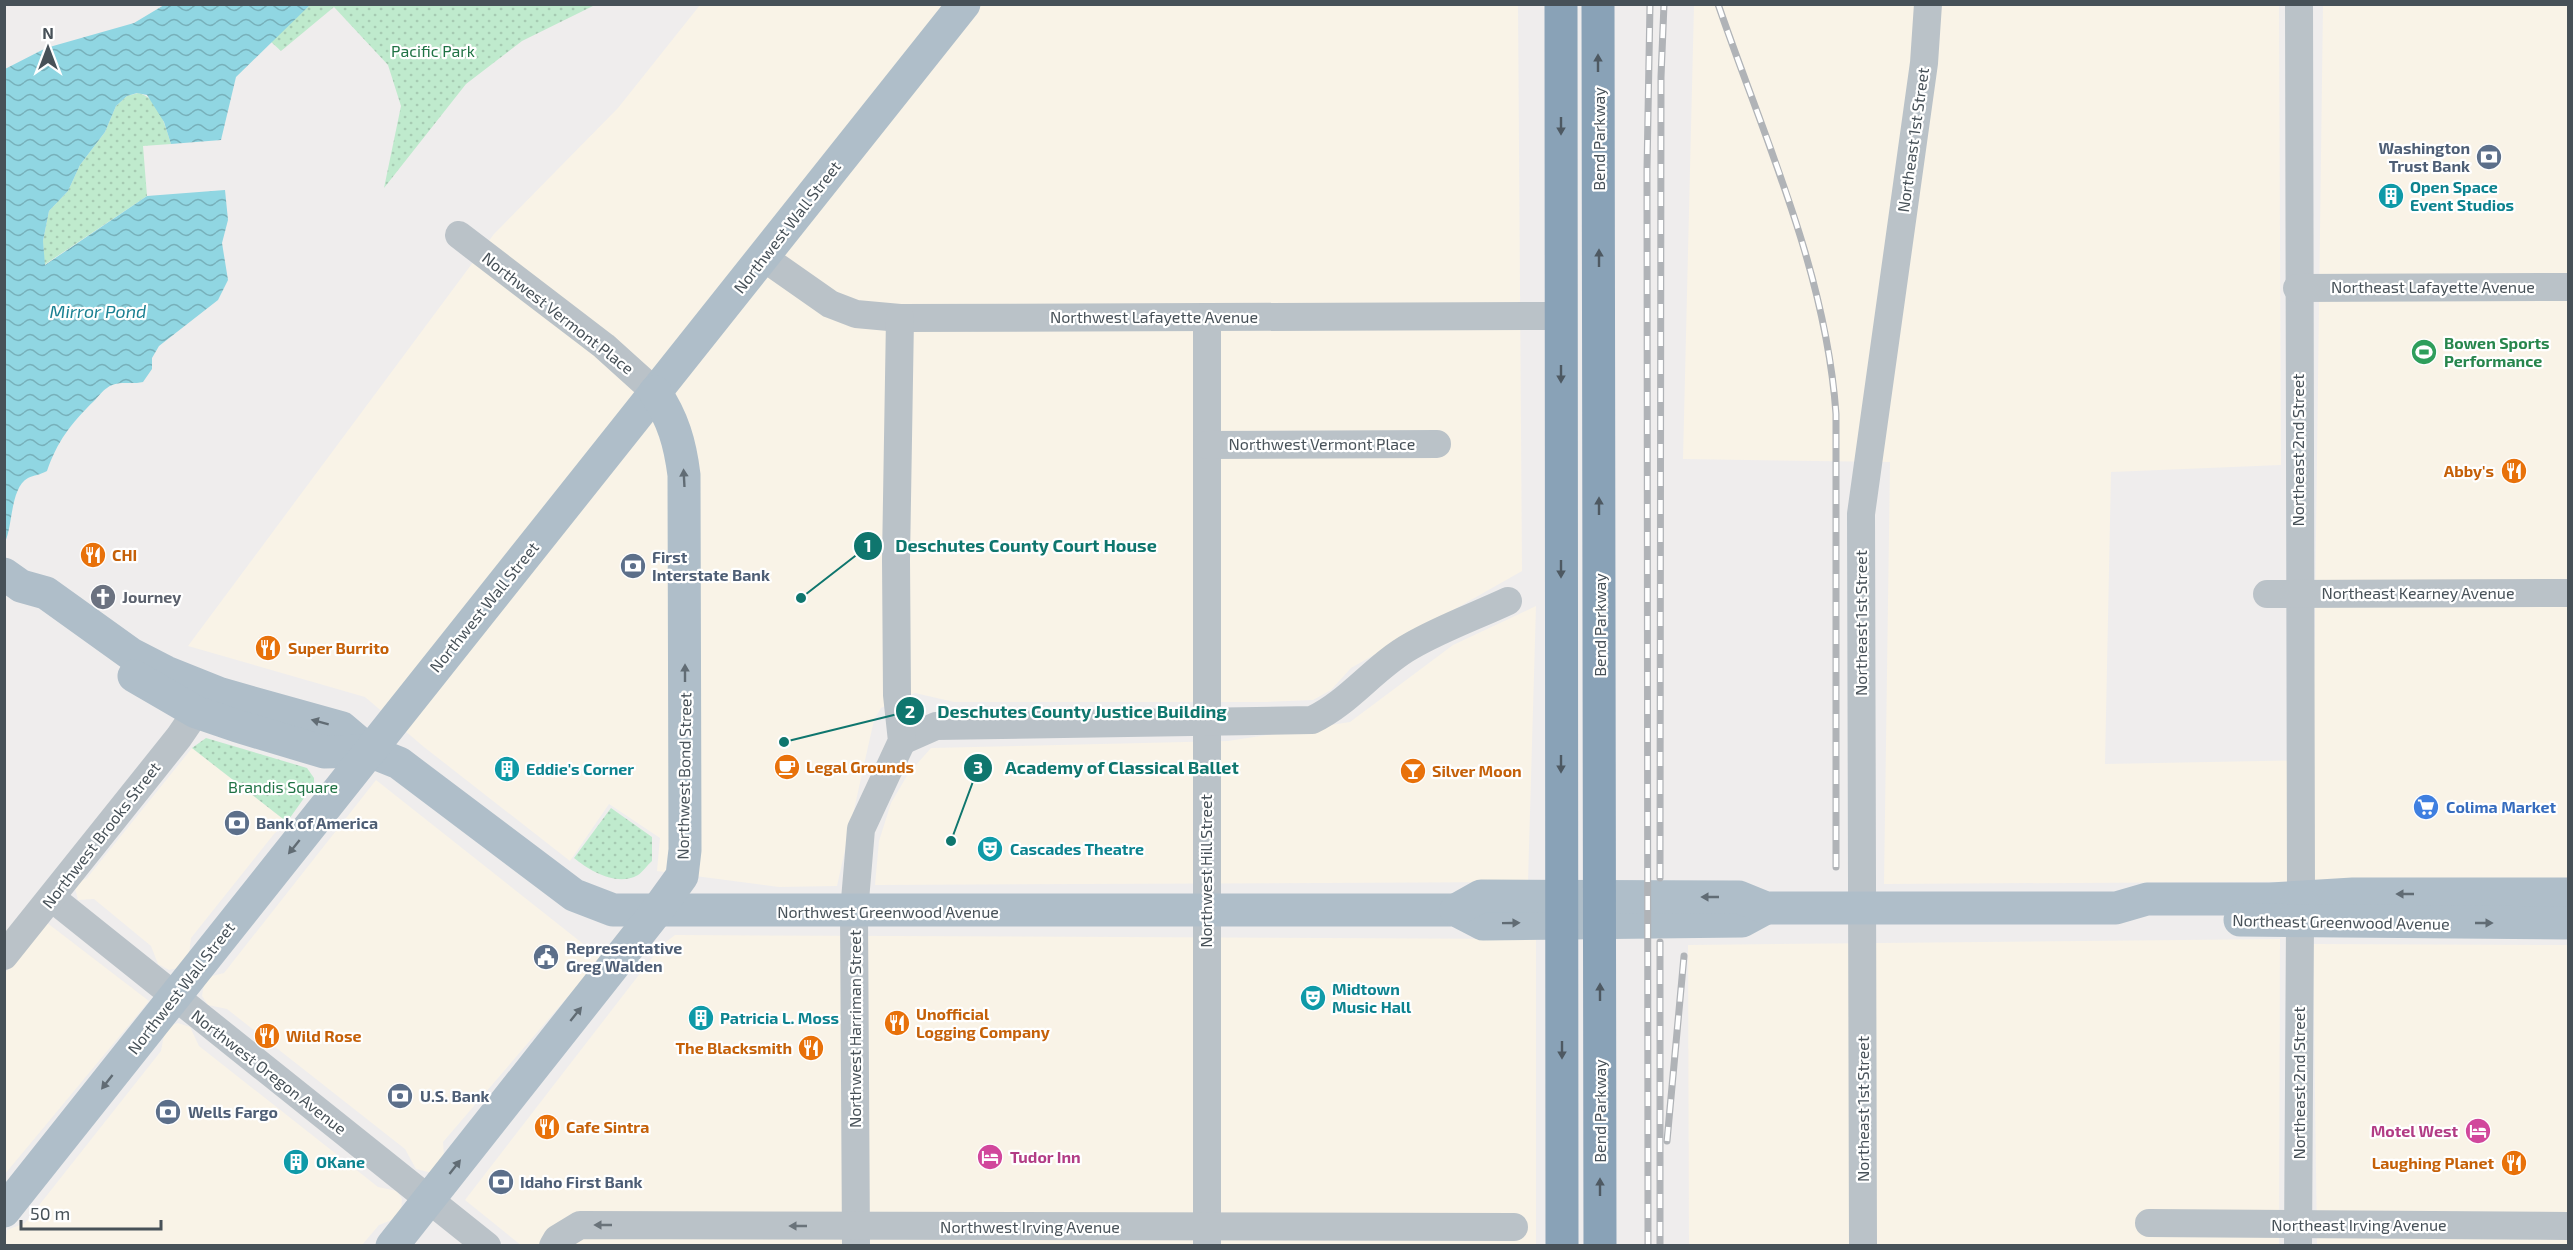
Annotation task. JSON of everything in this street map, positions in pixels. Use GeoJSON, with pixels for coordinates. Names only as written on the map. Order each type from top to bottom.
{"type":"FeatureCollection","features":[{"type":"Feature","properties":{"kind":"highway"},"geometry":{"type":"LineString","coordinates":[[1561,4],[1562,1245]]}},
{"type":"Feature","properties":{"kind":"highway","name":"Bend Parkway"},"geometry":{"type":"LineString","coordinates":[[1598,4],[1600,1245]]}},
{"type":"Feature","properties":{"kind":"main road","name":"Northwest Wall Street"},"geometry":{"type":"LineString","coordinates":[[4,1211],[964,4]]}},
{"type":"Feature","properties":{"kind":"main road","name":"Northwest Bond Street"},"geometry":{"type":"LineString","coordinates":[[392,1245],[656,912],[682,876],[685,850],[685,497],[681,446],[672,418],[656,392]]}},
{"type":"Feature","properties":{"kind":"main road"},"geometry":{"type":"LineString","coordinates":[[13,580],[46,593],[131,654],[166,672],[220,694],[342,728],[369,752]]}},
{"type":"Feature","properties":{"kind":"main road"},"geometry":{"type":"LineString","coordinates":[[13,580],[34,608],[152,688],[196,712],[324,752],[369,752]]}},
{"type":"Feature","properties":{"kind":"main road","name":"Northwest Greenwood Avenue"},"geometry":{"type":"LineString","coordinates":[[369,752],[399,763],[574,895],[613,910],[656,912],[1456,910],[1483,924],[1619,909]]}},
{"type":"Feature","properties":{"kind":"main road","name":"Northeast Greenwood Avenue"},"geometry":{"type":"LineString","coordinates":[[2300,909],[2568,894]]}},
{"type":"Feature","properties":{"kind":"main road","name":"Northeast Greenwood Avenue"},"geometry":{"type":"LineString","coordinates":[[1619,909],[1742,921],[1766,908],[2115,908],[2147,899],[2270,899],[2300,909],[2568,923]]}},
{"type":"Feature","properties":{"kind":"street","name":"Northeast 1st Street"},"geometry":{"type":"LineString","coordinates":[[1863,1245],[1860,514],[1924,63],[1928,4]]}},
{"type":"Feature","properties":{"kind":"street","name":"Northeast 2nd Street"},"geometry":{"type":"LineString","coordinates":[[2298,1235],[2299,4]]}},
{"type":"Feature","properties":{"kind":"street","name":"Northwest Vermont Place"},"geometry":{"type":"LineString","coordinates":[[459,235],[604,346],[656,392]]}},
{"type":"Feature","properties":{"kind":"street","name":"Northwest Lafayette Avenue"},"geometry":{"type":"LineString","coordinates":[[763,257],[830,304],[856,314],[900,318],[1561,316]]}},
{"type":"Feature","properties":{"kind":"street","name":"Northeast Lafayette Avenue"},"geometry":{"type":"LineString","coordinates":[[2297,288],[2568,287]]}},
{"type":"Feature","properties":{"kind":"street","name":"Northwest Hill Street"},"geometry":{"type":"LineString","coordinates":[[1207,317],[1207,1236]]}},
{"type":"Feature","properties":{"kind":"street"},"geometry":{"type":"LineString","coordinates":[[900,318],[896,571],[897,695],[902,741],[936,726],[1312,720],[1329,712],[1380,668],[1411,646],[1508,601]]}},
{"type":"Feature","properties":{"kind":"street","name":"Northwest Vermont Place"},"geometry":{"type":"LineString","coordinates":[[1207,445],[1437,444]]}},
{"type":"Feature","properties":{"kind":"street","name":"Northeast Kearney Avenue"},"geometry":{"type":"LineString","coordinates":[[2267,594],[2568,593]]}},
{"type":"Feature","properties":{"kind":"street","name":"Northwest Brooks Street"},"geometry":{"type":"LineString","coordinates":[[4,956],[52,898],[196,712]]}},
{"type":"Feature","properties":{"kind":"street","name":"Northwest Harriman Street"},"geometry":{"type":"LineString","coordinates":[[856,1236],[854,912],[861,829],[902,741]]}},
{"type":"Feature","properties":{"kind":"street","name":"Northwest Oregon Avenue"},"geometry":{"type":"LineString","coordinates":[[52,898],[487,1245]]}},
{"type":"Feature","properties":{"kind":"street","name":"Northeast Irving Avenue"},"geometry":{"type":"LineString","coordinates":[[2149,1223],[2298,1235],[2568,1226]]}},
{"type":"Feature","properties":{"kind":"street","name":"Northwest Irving Avenue"},"geometry":{"type":"LineString","coordinates":[[553,1245],[557,1239],[580,1225],[856,1236],[1207,1236],[1514,1227]]}},
{"type":"Feature","properties":{"kind":"shaded area"},"geometry":{"type":"Polygon","coordinates":[[[700,5],[1518,5],[1522,571],[1351,668],[1331,690],[1313,700],[954,702],[915,693],[881,708],[874,720],[837,886],[779,887],[657,871],[660,838],[609,804],[570,861],[424,747],[365,697],[188,646],[494,234],[618,108],[700,5]]]}},
{"type":"Feature","properties":{"kind":"shaded area"},"geometry":{"type":"Polygon","coordinates":[[[1694,5],[2279,5],[2281,465],[2111,472],[2105,764],[2313,760],[2323,5],[2568,5],[2568,880],[1884,884],[1890,462],[1683,459],[1694,5]]]}},
{"type":"Feature","properties":{"kind":"shaded area"},"geometry":{"type":"Polygon","coordinates":[[[1536,606],[1528,882],[875,885],[879,841],[891,803],[908,774],[931,748],[1228,741],[1350,722],[1453,645],[1536,606]]]}},
{"type":"Feature","properties":{"kind":"shaded area"},"geometry":{"type":"Polygon","coordinates":[[[192,748],[287,822],[274,834],[191,938],[189,954],[178,968],[169,970],[158,964],[151,946],[94,899],[78,900],[75,888],[76,884],[87,878],[192,748]]]}},
{"type":"Feature","properties":{"kind":"shaded area"},"geometry":{"type":"Polygon","coordinates":[[[376,780],[601,958],[443,1142],[444,1156],[431,1172],[416,1169],[405,1149],[227,1009],[208,1005],[202,996],[204,984],[212,976],[224,973],[376,780]]]}},
{"type":"Feature","properties":{"kind":"shaded area"},"geometry":{"type":"Polygon","coordinates":[[[46,922],[149,1001],[5,1174],[5,973],[46,922]]]}},
{"type":"Feature","properties":{"kind":"shaded area"},"geometry":{"type":"Polygon","coordinates":[[[675,935],[1536,939],[1536,1245],[522,1246],[465,1200],[662,945],[675,935]]]}},
{"type":"Feature","properties":{"kind":"shaded area"},"geometry":{"type":"Polygon","coordinates":[[[2280,939],[2279,1245],[1689,1245],[1688,945],[2280,939]]]}},
{"type":"Feature","properties":{"kind":"shaded area"},"geometry":{"type":"Polygon","coordinates":[[[2313,944],[2568,945],[2568,1245],[2317,1245],[2313,944]]]}},
{"type":"Feature","properties":{"kind":"shaded area"},"geometry":{"type":"Polygon","coordinates":[[[178,1023],[190,1027],[199,1046],[378,1187],[397,1191],[402,1199],[401,1211],[392,1220],[379,1225],[362,1245],[5,1246],[7,1230],[25,1223],[161,1051],[164,1035],[172,1025],[178,1023]]]}},
{"type":"Feature","properties":{"kind":"green space","name":"Pacific Park"},"geometry":{"type":"Polygon","coordinates":[[[310,5],[595,5],[522,41],[466,84],[384,188],[401,106],[388,65],[334,7],[281,51],[270,41],[310,5]]]}},
{"type":"Feature","properties":{"kind":"green space"},"geometry":{"type":"Polygon","coordinates":[[[138,93],[151,100],[156,106],[171,144],[143,146],[147,196],[44,265],[43,241],[49,211],[68,191],[80,165],[105,132],[116,106],[127,96],[138,93]]]}},
{"type":"Feature","properties":{"kind":"green space","name":"Brandis Square"},"geometry":{"type":"Polygon","coordinates":[[[206,738],[307,768],[314,778],[314,784],[287,822],[192,748],[206,738]]]}},
{"type":"Feature","properties":{"kind":"green space"},"geometry":{"type":"Polygon","coordinates":[[[611,808],[652,837],[652,861],[640,874],[630,878],[604,876],[574,858],[611,808]]]}},
{"type":"Feature","properties":{"kind":"water","name":"Mirror Pond"},"geometry":{"type":"Polygon","coordinates":[[[164,5],[310,5],[236,77],[221,140],[171,144],[164,122],[147,95],[137,93],[127,96],[116,106],[105,132],[80,165],[68,191],[49,211],[43,241],[45,265],[147,196],[225,190],[228,220],[222,243],[228,280],[218,300],[159,346],[152,358],[152,369],[143,382],[116,384],[105,389],[78,417],[55,451],[47,471],[28,478],[22,483],[15,498],[5,542],[5,69],[46,48],[134,23],[164,5]]]}},
{"type":"Feature","properties":{"kind":"railway"},"geometry":{"type":"LineString","coordinates":[[1648,1246],[1647,169],[1650,4]]}},
{"type":"Feature","properties":{"kind":"railway"},"geometry":{"type":"LineString","coordinates":[[1660,878],[1661,77],[1664,4]]}},
{"type":"Feature","properties":{"kind":"railway"},"geometry":{"type":"LineString","coordinates":[[1718,4],[1790,206],[1820,308],[1830,361],[1836,414],[1836,867]]}},
{"type":"Feature","properties":{"kind":"railway"},"geometry":{"type":"LineString","coordinates":[[1660,942],[1660,1246]]}},
{"type":"Feature","properties":{"kind":"railway"},"geometry":{"type":"LineString","coordinates":[[1667,1141],[1684,956]]}},
{"type":"Feature","properties":{"kind":"place","name":"Washington Trust Bank"},"geometry":{"type":"Point","coordinates":[2489,157]}},
{"type":"Feature","properties":{"kind":"place","name":"Open Space Event Studios"},"geometry":{"type":"Point","coordinates":[2391,196]}},
{"type":"Feature","properties":{"kind":"place","name":"Bowen Sports Performance"},"geometry":{"type":"Point","coordinates":[2424,352]}},
{"type":"Feature","properties":{"kind":"place","name":"Abby's"},"geometry":{"type":"Point","coordinates":[2514,471]}},
{"type":"Feature","properties":{"kind":"place","name":"CHI"},"geometry":{"type":"Point","coordinates":[93,555]}},
{"type":"Feature","properties":{"kind":"place","name":"First Interstate Bank"},"geometry":{"type":"Point","coordinates":[633,566]}},
{"type":"Feature","properties":{"kind":"place","name":"Journey"},"geometry":{"type":"Point","coordinates":[103,597]}},
{"type":"Feature","properties":{"kind":"place","name":"Deschutes County Court House"},"geometry":{"type":"Point","coordinates":[801,598]}},
{"type":"Feature","properties":{"kind":"place","name":"Super Burrito"},"geometry":{"type":"Point","coordinates":[268,648]}},
{"type":"Feature","properties":{"kind":"place","name":"Deschutes County Justice Building"},"geometry":{"type":"Point","coordinates":[784,742]}},
{"type":"Feature","properties":{"kind":"place","name":"Legal Grounds"},"geometry":{"type":"Point","coordinates":[787,767]}},
{"type":"Feature","properties":{"kind":"place","name":"Eddie's Corner"},"geometry":{"type":"Point","coordinates":[507,769]}},
{"type":"Feature","properties":{"kind":"place","name":"Silver Moon"},"geometry":{"type":"Point","coordinates":[1413,771]}},
{"type":"Feature","properties":{"kind":"place","name":"Colima Market"},"geometry":{"type":"Point","coordinates":[2426,807]}},
{"type":"Feature","properties":{"kind":"place","name":"Bank of America"},"geometry":{"type":"Point","coordinates":[237,823]}},
{"type":"Feature","properties":{"kind":"place","name":"Academy of Classical Ballet"},"geometry":{"type":"Point","coordinates":[951,841]}},
{"type":"Feature","properties":{"kind":"place","name":"Cascades Theatre"},"geometry":{"type":"Point","coordinates":[990,849]}},
{"type":"Feature","properties":{"kind":"place","name":"Representative Greg Walden"},"geometry":{"type":"Point","coordinates":[546,957]}},
{"type":"Feature","properties":{"kind":"place","name":"Midtown Music Hall"},"geometry":{"type":"Point","coordinates":[1313,998]}},
{"type":"Feature","properties":{"kind":"place","name":"Patricia L. Moss"},"geometry":{"type":"Point","coordinates":[701,1018]}},
{"type":"Feature","properties":{"kind":"place","name":"Unofficial Logging Company"},"geometry":{"type":"Point","coordinates":[897,1023]}},
{"type":"Feature","properties":{"kind":"place","name":"Wild Rose"},"geometry":{"type":"Point","coordinates":[267,1036]}},
{"type":"Feature","properties":{"kind":"place","name":"The Blacksmith"},"geometry":{"type":"Point","coordinates":[811,1048]}},
{"type":"Feature","properties":{"kind":"place","name":"U.S. Bank"},"geometry":{"type":"Point","coordinates":[400,1096]}},
{"type":"Feature","properties":{"kind":"place","name":"Wells Fargo"},"geometry":{"type":"Point","coordinates":[168,1112]}},
{"type":"Feature","properties":{"kind":"place","name":"Cafe Sintra"},"geometry":{"type":"Point","coordinates":[547,1127]}},
{"type":"Feature","properties":{"kind":"place","name":"Motel West"},"geometry":{"type":"Point","coordinates":[2478,1131]}},
{"type":"Feature","properties":{"kind":"place","name":"Tudor Inn"},"geometry":{"type":"Point","coordinates":[990,1157]}},
{"type":"Feature","properties":{"kind":"place","name":"OKane"},"geometry":{"type":"Point","coordinates":[296,1162]}},
{"type":"Feature","properties":{"kind":"place","name":"Laughing Planet"},"geometry":{"type":"Point","coordinates":[2514,1163]}},
{"type":"Feature","properties":{"kind":"place","name":"Idaho First Bank"},"geometry":{"type":"Point","coordinates":[501,1182]}}]}
